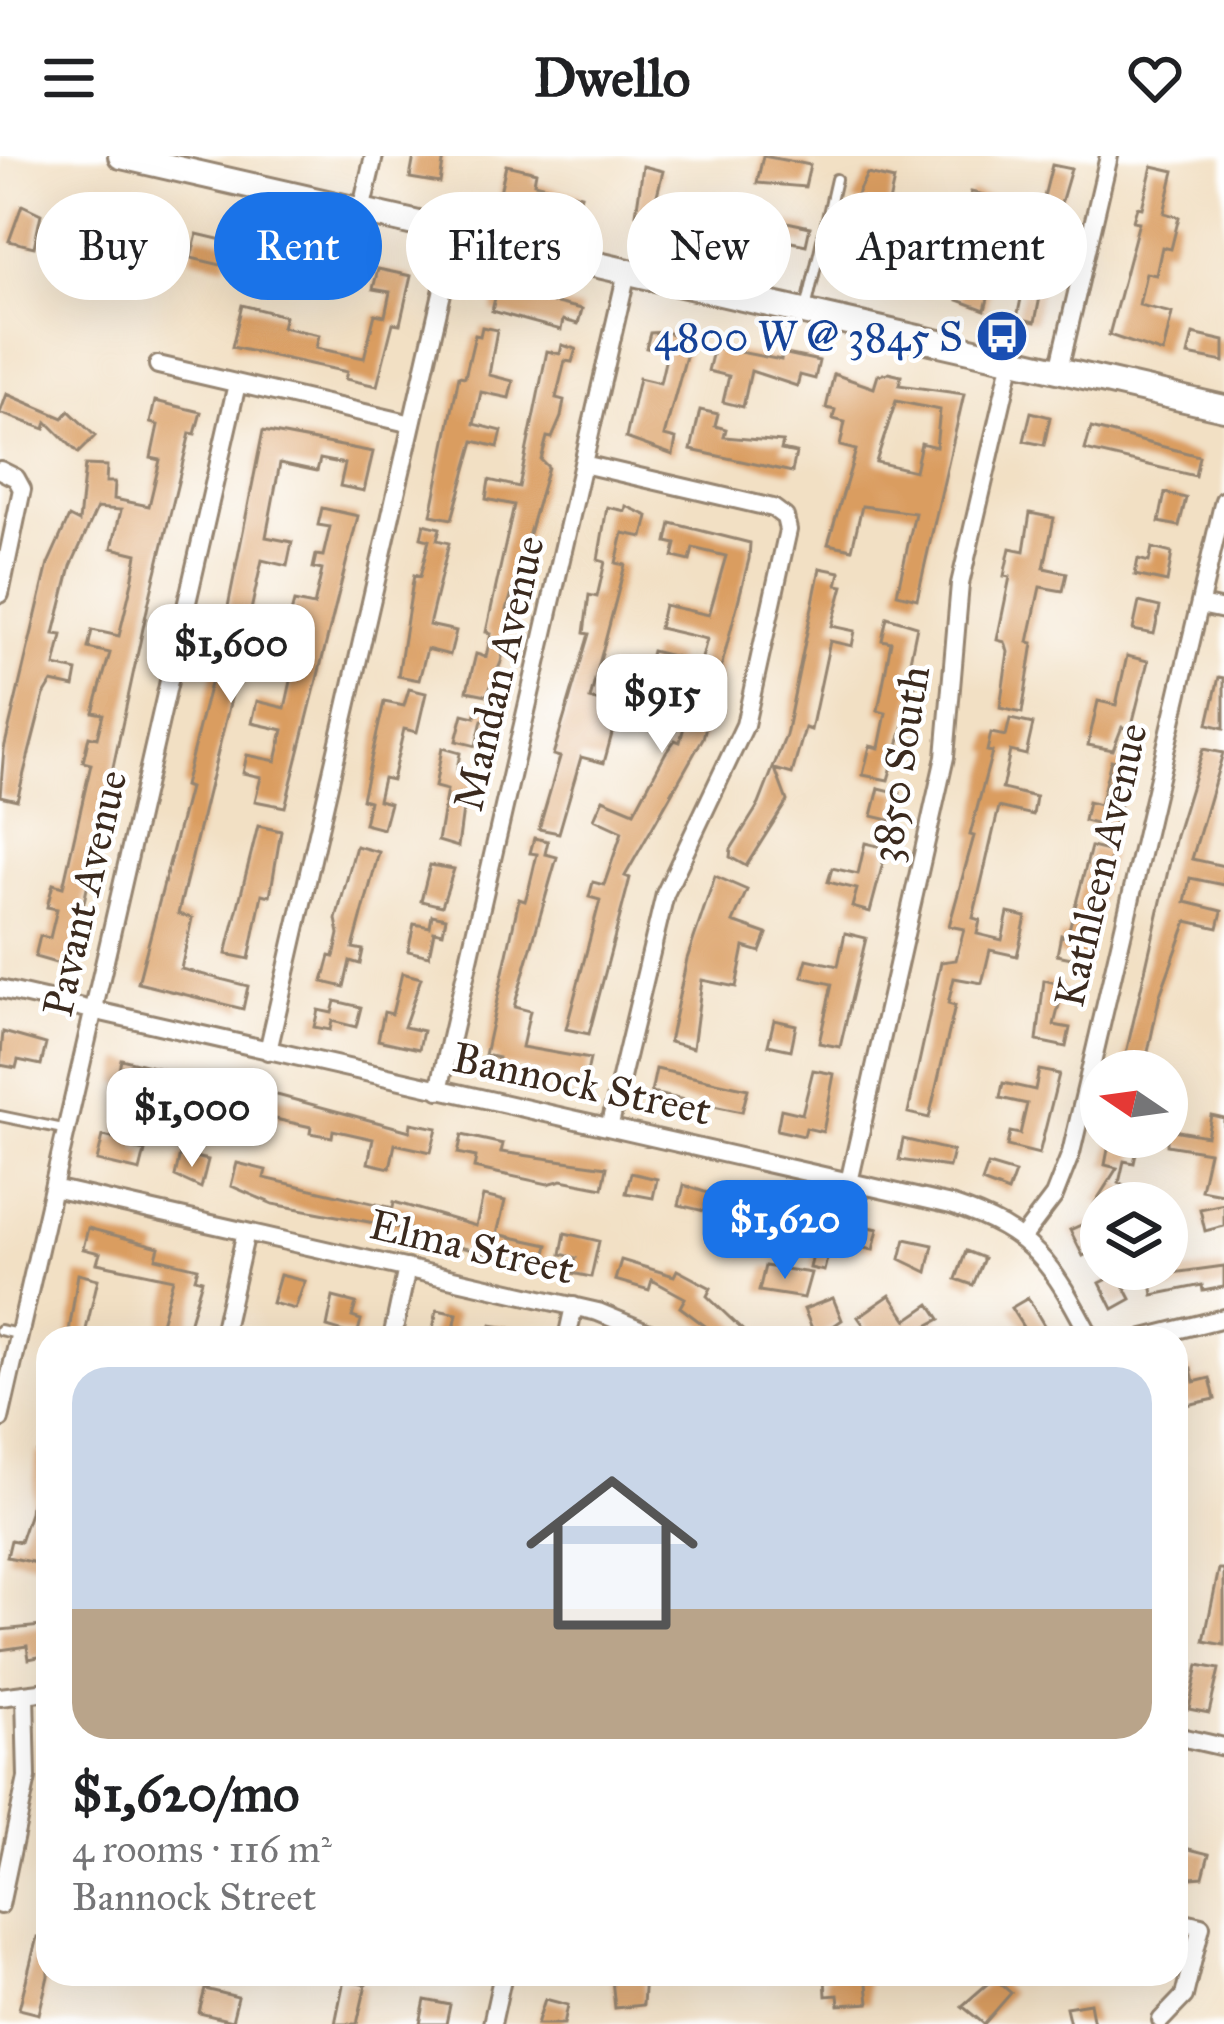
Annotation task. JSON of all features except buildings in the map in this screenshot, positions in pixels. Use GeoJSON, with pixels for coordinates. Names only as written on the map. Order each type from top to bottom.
{"type":"FeatureCollection","features":[{"type":"Feature","properties":{"kind":"main road"},"geometry":{"type":"LineString","coordinates":[[123,156],[279,192]]}},
{"type":"Feature","properties":{"kind":"main road"},"geometry":{"type":"LineString","coordinates":[[603,266],[627,272]]}},
{"type":"Feature","properties":{"kind":"main road"},"geometry":{"type":"LineString","coordinates":[[749,300],[1224,408]]}},
{"type":"Feature","properties":{"kind":"street"},"geometry":{"type":"LineString","coordinates":[[365,192],[374,156]]}},
{"type":"Feature","properties":{"kind":"street"},"geometry":{"type":"LineString","coordinates":[[1059,370],[1108,156]]}},
{"type":"Feature","properties":{"kind":"street","name":"Mandan Avenue"},"geometry":{"type":"LineString","coordinates":[[439,1090],[627,272]]}},
{"type":"Feature","properties":{"kind":"street"},"geometry":{"type":"LineString","coordinates":[[268,1051],[440,300]]}},
{"type":"Feature","properties":{"kind":"street","name":"3850 South"},"geometry":{"type":"LineString","coordinates":[[850,1178],[945,757],[960,584],[1012,359]]}},
{"type":"Feature","properties":{"kind":"street"},"geometry":{"type":"LineString","coordinates":[[158,365],[412,424]]}},
{"type":"Feature","properties":{"kind":"street","name":"Pavant Avenue"},"geometry":{"type":"LineString","coordinates":[[0,1419],[238,384]]}},
{"type":"Feature","properties":{"kind":"street"},"geometry":{"type":"LineString","coordinates":[[583,464],[754,502],[784,517],[787,543],[745,725],[665,894],[610,1124]]}},
{"type":"Feature","properties":{"kind":"street"},"geometry":{"type":"LineString","coordinates":[[0,470],[16,478],[22,489],[0,594]]}},
{"type":"Feature","properties":{"kind":"street","name":"Kathleen Avenue"},"geometry":{"type":"LineString","coordinates":[[1023,1237],[1046,1209],[1067,1168],[1224,500]]}},
{"type":"Feature","properties":{"kind":"street"},"geometry":{"type":"LineString","coordinates":[[1200,605],[1224,610]]}},
{"type":"Feature","properties":{"kind":"street","name":"Bannock Street"},"geometry":{"type":"LineString","coordinates":[[0,989],[850,1178],[974,1212],[1023,1237],[1052,1267],[1084,1326]]}},
{"type":"Feature","properties":{"kind":"street","name":"Elma Street"},"geometry":{"type":"LineString","coordinates":[[53,1189],[574,1306],[636,1326]]}},
{"type":"Feature","properties":{"kind":"street"},"geometry":{"type":"LineString","coordinates":[[225,1326],[246,1232]]}},
{"type":"Feature","properties":{"kind":"street"},"geometry":{"type":"LineString","coordinates":[[395,1326],[407,1268]]}},
{"type":"Feature","properties":{"kind":"street"},"geometry":{"type":"LineString","coordinates":[[570,1326],[574,1306]]}},
{"type":"Feature","properties":{"kind":"street"},"geometry":{"type":"LineString","coordinates":[[1188,1327],[1224,1318]]}},
{"type":"Feature","properties":{"kind":"street"},"geometry":{"type":"LineString","coordinates":[[0,1697],[36,1693]]}},
{"type":"Feature","properties":{"kind":"street"},"geometry":{"type":"LineString","coordinates":[[0,1905],[27,1778],[25,1695]]}},
{"type":"Feature","properties":{"kind":"street"},"geometry":{"type":"LineString","coordinates":[[1188,1739],[1224,1747]]}},
{"type":"Feature","properties":{"kind":"street"},"geometry":{"type":"LineString","coordinates":[[1188,1923],[1201,1926],[1188,1980]]}},
{"type":"Feature","properties":{"kind":"street"},"geometry":{"type":"LineString","coordinates":[[492,2024],[500,1986]]}},
{"type":"Feature","properties":{"kind":"street"},"geometry":{"type":"LineString","coordinates":[[1160,2020],[1184,1996],[1186,1986]]}},
{"type":"Feature","properties":{"kind":"lane"},"geometry":{"type":"LineString","coordinates":[[806,313],[836,178]]}},
{"type":"Feature","properties":{"kind":"lane"},"geometry":{"type":"LineString","coordinates":[[0,1116],[66,1130]]}},
{"type":"Feature","properties":{"kind":"lane"},"geometry":{"type":"LineString","coordinates":[[0,1330],[20,1334]]}},
{"type":"Feature","properties":{"kind":"place","name":"4800 W @ 3845 S"},"geometry":{"type":"Point","coordinates":[1002,336]}}]}
